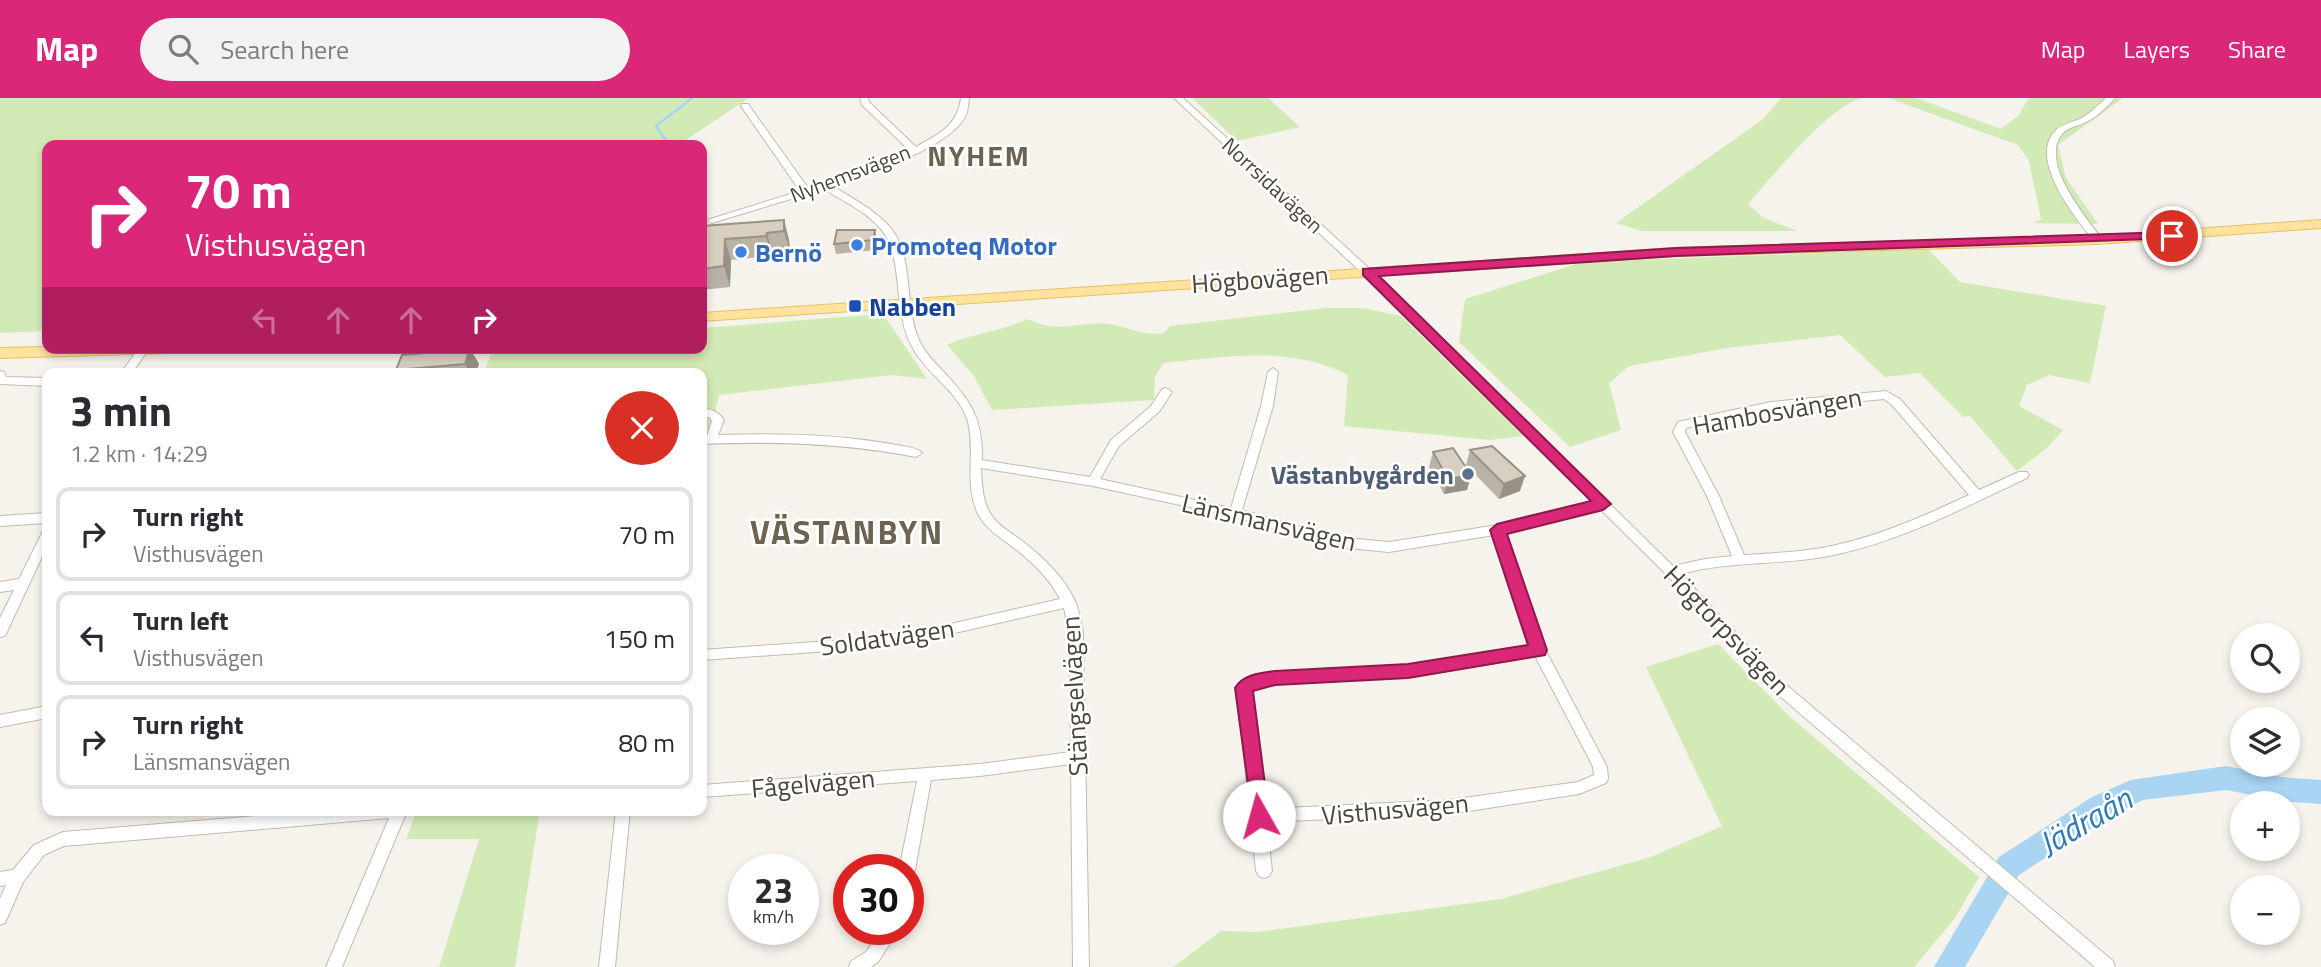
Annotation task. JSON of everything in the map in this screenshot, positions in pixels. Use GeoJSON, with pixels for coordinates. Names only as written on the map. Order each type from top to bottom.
{"type":"FeatureCollection","features":[{"type":"Feature","properties":{"kind":"main road","name":"Högbovägen"},"geometry":{"type":"LineString","coordinates":[[707,317],[1676,252],[2098,240],[2321,224]]}},
{"type":"Feature","properties":{"kind":"main road"},"geometry":{"type":"LineString","coordinates":[[0,353],[42,352]]}},
{"type":"Feature","properties":{"kind":"street"},"geometry":{"type":"LineString","coordinates":[[864,98],[865,103],[914,150]]}},
{"type":"Feature","properties":{"kind":"street","name":"Nyhemsvägen"},"geometry":{"type":"LineString","coordinates":[[712,220],[825,185],[914,150],[955,124],[961,117],[965,98]]}},
{"type":"Feature","properties":{"kind":"street","name":"Norrsidavägen"},"geometry":{"type":"LineString","coordinates":[[1178,98],[1368,272]]}},
{"type":"Feature","properties":{"kind":"street"},"geometry":{"type":"LineString","coordinates":[[2098,240],[2068,200],[2055,169],[2051,146],[2059,132],[2087,118],[2111,98]]}},
{"type":"Feature","properties":{"kind":"street"},"geometry":{"type":"LineString","coordinates":[[745,106],[805,191]]}},
{"type":"Feature","properties":{"kind":"street","name":"Stängselvägen"},"geometry":{"type":"LineString","coordinates":[[825,185],[888,232],[895,251],[903,303],[918,349],[966,404],[972,418],[976,436],[976,492],[984,514],[1000,532],[1051,573],[1069,602],[1076,632],[1081,967]]}},
{"type":"Feature","properties":{"kind":"street","name":"Högtorpsvägen"},"geometry":{"type":"LineString","coordinates":[[1368,272],[1671,572],[1772,681],[2107,967]]}},
{"type":"Feature","properties":{"kind":"street"},"geometry":{"type":"LineString","coordinates":[[1235,513],[1267,406],[1273,372]]}},
{"type":"Feature","properties":{"kind":"street"},"geometry":{"type":"LineString","coordinates":[[0,375],[2,381],[42,382]]}},
{"type":"Feature","properties":{"kind":"street"},"geometry":{"type":"LineString","coordinates":[[1093,482],[1115,443],[1155,409],[1166,392]]}},
{"type":"Feature","properties":{"kind":"street","name":"Hambosvängen"},"geometry":{"type":"LineString","coordinates":[[1740,561],[1713,496],[1679,432],[1682,425],[1771,406],[1886,395],[1896,402],[1976,495]]}},
{"type":"Feature","properties":{"kind":"street"},"geometry":{"type":"LineString","coordinates":[[707,413],[713,414],[718,420],[707,438]]}},
{"type":"Feature","properties":{"kind":"street"},"geometry":{"type":"LineString","coordinates":[[707,440],[806,436],[862,442],[916,453]]}},
{"type":"Feature","properties":{"kind":"street","name":"Länsmansvägen"},"geometry":{"type":"LineString","coordinates":[[975,463],[1093,482],[1235,513],[1337,542],[1389,547],[1497,530],[1603,504]]}},
{"type":"Feature","properties":{"kind":"street"},"geometry":{"type":"LineString","coordinates":[[1671,572],[1689,566],[1809,555],[1865,542],[1919,522],[2023,475]]}},
{"type":"Feature","properties":{"kind":"street"},"geometry":{"type":"LineString","coordinates":[[0,521],[42,518]]}},
{"type":"Feature","properties":{"kind":"street","name":"Visthusvägen"},"geometry":{"type":"LineString","coordinates":[[1259,816],[1449,807],[1596,783],[1601,779],[1600,767],[1539,650],[1497,530]]}},
{"type":"Feature","properties":{"kind":"street"},"geometry":{"type":"LineString","coordinates":[[0,632],[42,545]]}},
{"type":"Feature","properties":{"kind":"street"},"geometry":{"type":"LineString","coordinates":[[0,587],[24,583]]}},
{"type":"Feature","properties":{"kind":"street","name":"Soldatvägen"},"geometry":{"type":"LineString","coordinates":[[707,655],[857,644],[920,636],[1069,602]]}},
{"type":"Feature","properties":{"kind":"street"},"geometry":{"type":"LineString","coordinates":[[1264,872],[1244,688],[1256,681],[1275,678],[1408,671],[1539,650]]}},
{"type":"Feature","properties":{"kind":"street"},"geometry":{"type":"LineString","coordinates":[[0,721],[42,713]]}},
{"type":"Feature","properties":{"kind":"street","name":"Fågelvägen"},"geometry":{"type":"LineString","coordinates":[[707,791],[925,775],[1077,757]]}},
{"type":"Feature","properties":{"kind":"street"},"geometry":{"type":"LineString","coordinates":[[910,854],[925,775]]}},
{"type":"Feature","properties":{"kind":"street"},"geometry":{"type":"LineString","coordinates":[[0,918],[17,877],[39,850],[62,839],[330,816]]}},
{"type":"Feature","properties":{"kind":"street"},"geometry":{"type":"LineString","coordinates":[[334,967],[397,816]]}},
{"type":"Feature","properties":{"kind":"street"},"geometry":{"type":"LineString","coordinates":[[607,967],[622,816]]}},
{"type":"Feature","properties":{"kind":"street"},"geometry":{"type":"LineString","coordinates":[[0,880],[17,877]]}},
{"type":"Feature","properties":{"kind":"street"},"geometry":{"type":"LineString","coordinates":[[857,967],[872,957],[880,945]]}},
{"type":"Feature","properties":{"kind":"green space"},"geometry":{"type":"Polygon","coordinates":[[[0,98],[749,98],[686,140],[42,140],[42,331],[0,333],[0,98]]]}},
{"type":"Feature","properties":{"kind":"green space"},"geometry":{"type":"Polygon","coordinates":[[[1192,98],[1268,98],[1300,127],[1237,141],[1192,98]]]}},
{"type":"Feature","properties":{"kind":"green space"},"geometry":{"type":"Polygon","coordinates":[[[1781,98],[1864,98],[1851,102],[1819,126],[1748,204],[1762,217],[1797,231],[1642,231],[1616,223],[1763,119],[1781,98]]]}},
{"type":"Feature","properties":{"kind":"green space"},"geometry":{"type":"Polygon","coordinates":[[[1888,98],[1916,98],[2001,129],[2018,116],[2029,98],[2123,98],[2058,145],[2066,178],[2098,224],[2034,223],[2041,219],[2029,161],[2018,145],[1888,98]]]}},
{"type":"Feature","properties":{"kind":"green space"},"geometry":{"type":"Polygon","coordinates":[[[1928,249],[1960,282],[2106,306],[2090,383],[2049,375],[2027,385],[2019,406],[2063,430],[2048,447],[2017,471],[1970,416],[1963,417],[1920,373],[1885,377],[1840,335],[1727,348],[1629,366],[1609,383],[1621,430],[1570,447],[1459,342],[1465,299],[1583,262],[1928,249]]]}},
{"type":"Feature","properties":{"kind":"green space"},"geometry":{"type":"Polygon","coordinates":[[[1325,308],[1363,308],[1401,316],[1523,436],[1490,440],[1344,426],[1348,375],[1326,366],[1280,356],[1233,356],[1163,363],[1155,377],[1154,400],[992,410],[974,376],[947,345],[1027,319],[1050,326],[1107,324],[1156,334],[1164,333],[1170,326],[1325,308]]]}},
{"type":"Feature","properties":{"kind":"green space"},"geometry":{"type":"Polygon","coordinates":[[[883,314],[927,379],[891,375],[719,395],[707,443],[707,368],[486,368],[491,354],[707,354],[707,328],[883,314]]]}},
{"type":"Feature","properties":{"kind":"green space"},"geometry":{"type":"Polygon","coordinates":[[[1718,644],[1789,716],[1979,877],[1955,918],[1914,967],[1173,967],[1221,931],[1258,932],[1501,899],[1651,857],[1722,826],[1646,667],[1718,644]]]}},
{"type":"Feature","properties":{"kind":"green space"},"geometry":{"type":"Polygon","coordinates":[[[415,816],[539,816],[515,967],[439,967],[479,839],[406,839],[415,816]]]}},
{"type":"Feature","properties":{"kind":"building"},"geometry":{"type":"Polygon","coordinates":[[[784,220],[784,231],[767,233],[766,236],[725,239],[724,266],[707,268],[707,226],[784,220]]]}},
{"type":"Feature","properties":{"kind":"building"},"geometry":{"type":"Polygon","coordinates":[[[837,230],[875,230],[873,240],[834,244],[837,230]]]}},
{"type":"Feature","properties":{"kind":"building"},"geometry":{"type":"Polygon","coordinates":[[[468,354],[465,364],[397,368],[402,355],[468,354]]]}},
{"type":"Feature","properties":{"kind":"building"},"geometry":{"type":"Polygon","coordinates":[[[1492,446],[1525,476],[1504,484],[1470,450],[1492,446]]]}},
{"type":"Feature","properties":{"kind":"building"},"geometry":{"type":"Polygon","coordinates":[[[1453,448],[1471,475],[1448,479],[1433,452],[1453,448]]]}},
{"type":"Feature","properties":{"kind":"waterway"},"geometry":{"type":"LineString","coordinates":[[666,140],[656,126],[692,98]]}},
{"type":"Feature","properties":{"kind":"waterway","name":"Jädraån"},"geometry":{"type":"LineString","coordinates":[[1949,967],[2009,866],[2102,806],[2140,788],[2226,778],[2281,789],[2321,792]]}},
{"type":"Feature","properties":{"kind":"place","name":"Promoteq Motor"},"geometry":{"type":"Point","coordinates":[857,245]}},
{"type":"Feature","properties":{"kind":"place","name":"Bernö"},"geometry":{"type":"Point","coordinates":[741,252]}},
{"type":"Feature","properties":{"kind":"place","name":"Nabben"},"geometry":{"type":"Point","coordinates":[855,306]}},
{"type":"Feature","properties":{"kind":"place","name":"Västanbygården"},"geometry":{"type":"Point","coordinates":[1468,474]}},
{"type":"Feature","properties":{"kind":"district","name":"NYHEM"},"geometry":{"type":"Point","coordinates":[979,155]}},
{"type":"Feature","properties":{"kind":"district","name":"VÄSTANBYN"},"geometry":{"type":"Point","coordinates":[847,532]}},
{"type":"Feature","properties":{"kind":"route"},"geometry":{"type":"LineString","coordinates":[[1259,816],[1244,688],[1256,681],[1275,678],[1408,671],[1539,650],[1524,614],[1497,530],[1603,504],[1368,272],[1676,252],[2172,236]]}}]}
